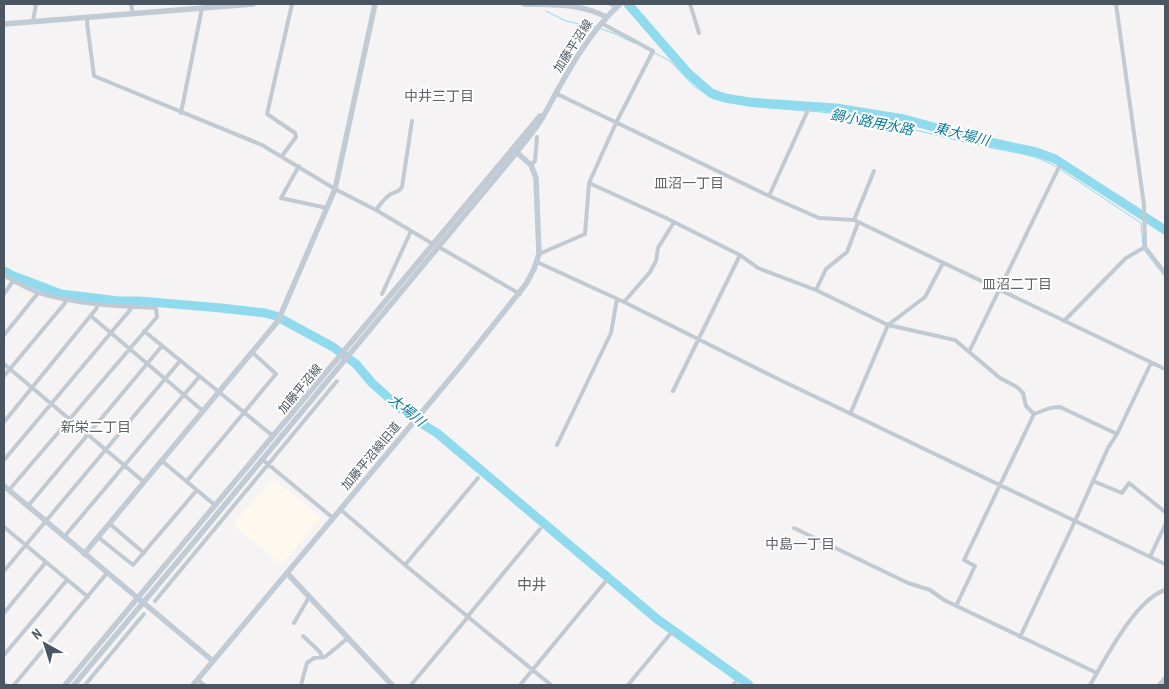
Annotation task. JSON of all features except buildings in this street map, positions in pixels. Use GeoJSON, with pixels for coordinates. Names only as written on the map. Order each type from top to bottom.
{"type":"FeatureCollection","features":[{"type":"Feature","properties":{"kind":"main road"},"geometry":{"type":"LineString","coordinates":[[4,24],[253,4]]}},
{"type":"Feature","properties":{"kind":"main road"},"geometry":{"type":"LineString","coordinates":[[84,554],[278,322],[335,189],[374,4]]}},
{"type":"Feature","properties":{"kind":"main road"},"geometry":{"type":"LineString","coordinates":[[524,4],[576,6],[606,17]]}},
{"type":"Feature","properties":{"kind":"main road","name":"加藤平沼線"},"geometry":{"type":"LineString","coordinates":[[74,685],[343,364],[351,348],[433,244],[539,123],[580,51],[600,23],[616,5]]}},
{"type":"Feature","properties":{"kind":"main road"},"geometry":{"type":"LineString","coordinates":[[514,151],[531,164]]}},
{"type":"Feature","properties":{"kind":"main road","name":"加藤平沼線"},"geometry":{"type":"LineString","coordinates":[[65,685],[337,359],[351,348],[439,247],[514,151]]}},
{"type":"Feature","properties":{"kind":"main road","name":"加藤平沼線旧道"},"geometry":{"type":"LineString","coordinates":[[193,685],[520,294],[530,277],[539,254],[536,178],[531,164]]}},
{"type":"Feature","properties":{"kind":"main road"},"geometry":{"type":"LineString","coordinates":[[6,488],[213,661]]}},
{"type":"Feature","properties":{"kind":"main road"},"geometry":{"type":"LineString","coordinates":[[287,573],[392,685]]}},
{"type":"Feature","properties":{"kind":"main road"},"geometry":{"type":"LineString","coordinates":[[1160,685],[1165,679]]}},
{"type":"Feature","properties":{"kind":"street"},"geometry":{"type":"LineString","coordinates":[[33,21],[36,4]]}},
{"type":"Feature","properties":{"kind":"street"},"geometry":{"type":"LineString","coordinates":[[131,4],[133,14]]}},
{"type":"Feature","properties":{"kind":"street"},"geometry":{"type":"LineString","coordinates":[[282,156],[296,138],[295,133],[267,114],[292,4]]}},
{"type":"Feature","properties":{"kind":"street"},"geometry":{"type":"LineString","coordinates":[[690,4],[699,33]]}},
{"type":"Feature","properties":{"kind":"street"},"geometry":{"type":"LineString","coordinates":[[1116,4],[1144,213],[1145,247],[1165,273]]}},
{"type":"Feature","properties":{"kind":"street"},"geometry":{"type":"LineString","coordinates":[[181,113],[202,8]]}},
{"type":"Feature","properties":{"kind":"street"},"geometry":{"type":"LineString","coordinates":[[88,18],[87,23],[94,76],[262,145],[335,189],[376,210],[433,244]]}},
{"type":"Feature","properties":{"kind":"street"},"geometry":{"type":"LineString","coordinates":[[539,254],[586,234],[589,183],[616,123],[653,51],[600,23]]}},
{"type":"Feature","properties":{"kind":"street"},"geometry":{"type":"LineString","coordinates":[[555,93],[769,196],[819,218],[856,221],[1165,369]]}},
{"type":"Feature","properties":{"kind":"street"},"geometry":{"type":"LineString","coordinates":[[769,196],[808,110]]}},
{"type":"Feature","properties":{"kind":"street"},"geometry":{"type":"LineString","coordinates":[[376,210],[386,198],[398,192],[402,187],[412,121]]}},
{"type":"Feature","properties":{"kind":"street"},"geometry":{"type":"LineString","coordinates":[[531,164],[535,161],[537,137]]}},
{"type":"Feature","properties":{"kind":"street"},"geometry":{"type":"LineString","coordinates":[[299,166],[282,198],[327,208]]}},
{"type":"Feature","properties":{"kind":"street"},"geometry":{"type":"LineString","coordinates":[[969,352],[1059,167]]}},
{"type":"Feature","properties":{"kind":"street"},"geometry":{"type":"LineString","coordinates":[[816,290],[826,269],[847,252],[874,171]]}},
{"type":"Feature","properties":{"kind":"street"},"geometry":{"type":"LineString","coordinates":[[589,183],[740,255],[758,268],[816,290],[888,325],[955,340],[1000,378],[1017,387],[1023,393],[1026,406],[1034,414]]}},
{"type":"Feature","properties":{"kind":"street"},"geometry":{"type":"LineString","coordinates":[[624,302],[650,272],[656,261],[658,248],[674,222]]}},
{"type":"Feature","properties":{"kind":"street"},"geometry":{"type":"LineString","coordinates":[[382,294],[411,230]]}},
{"type":"Feature","properties":{"kind":"street"},"geometry":{"type":"LineString","coordinates":[[439,247],[520,294]]}},
{"type":"Feature","properties":{"kind":"street"},"geometry":{"type":"LineString","coordinates":[[1064,321],[1126,258],[1145,247]]}},
{"type":"Feature","properties":{"kind":"street"},"geometry":{"type":"LineString","coordinates":[[673,391],[740,255]]}},
{"type":"Feature","properties":{"kind":"street"},"geometry":{"type":"LineString","coordinates":[[537,262],[624,302],[1165,564]]}},
{"type":"Feature","properties":{"kind":"street"},"geometry":{"type":"LineString","coordinates":[[851,412],[888,325],[925,296],[943,262]]}},
{"type":"Feature","properties":{"kind":"street"},"geometry":{"type":"LineString","coordinates":[[4,276],[38,293],[65,300],[156,308],[157,317],[70,418],[6,488]]}},
{"type":"Feature","properties":{"kind":"street"},"geometry":{"type":"LineString","coordinates":[[4,294],[14,281]]}},
{"type":"Feature","properties":{"kind":"street"},"geometry":{"type":"LineString","coordinates":[[4,335],[38,293]]}},
{"type":"Feature","properties":{"kind":"street"},"geometry":{"type":"LineString","coordinates":[[557,445],[611,333],[617,299]]}},
{"type":"Feature","properties":{"kind":"street"},"geometry":{"type":"LineString","coordinates":[[4,376],[65,300]]}},
{"type":"Feature","properties":{"kind":"street"},"geometry":{"type":"LineString","coordinates":[[4,422],[96,310],[98,304]]}},
{"type":"Feature","properties":{"kind":"street"},"geometry":{"type":"LineString","coordinates":[[4,460],[130,310],[131,306]]}},
{"type":"Feature","properties":{"kind":"street"},"geometry":{"type":"LineString","coordinates":[[91,316],[203,411]]}},
{"type":"Feature","properties":{"kind":"street"},"geometry":{"type":"LineString","coordinates":[[144,331],[273,436]]}},
{"type":"Feature","properties":{"kind":"street"},"geometry":{"type":"LineString","coordinates":[[28,506],[162,346]]}},
{"type":"Feature","properties":{"kind":"street"},"geometry":{"type":"LineString","coordinates":[[186,481],[276,374],[253,353]]}},
{"type":"Feature","properties":{"kind":"street"},"geometry":{"type":"LineString","coordinates":[[4,571],[180,361]]}},
{"type":"Feature","properties":{"kind":"street"},"geometry":{"type":"LineString","coordinates":[[1020,637],[1076,522],[1108,448],[1118,434],[1151,363]]}},
{"type":"Feature","properties":{"kind":"street"},"geometry":{"type":"LineString","coordinates":[[4,364],[144,482]]}},
{"type":"Feature","properties":{"kind":"street"},"geometry":{"type":"LineString","coordinates":[[64,537],[199,377]]}},
{"type":"Feature","properties":{"kind":"street"},"geometry":{"type":"LineString","coordinates":[[155,601],[337,381]]}},
{"type":"Feature","properties":{"kind":"street"},"geometry":{"type":"LineString","coordinates":[[956,606],[976,566],[964,560],[1034,414],[1050,408],[1060,407],[1118,434]]}},
{"type":"Feature","properties":{"kind":"street"},"geometry":{"type":"LineString","coordinates":[[263,460],[333,518]]}},
{"type":"Feature","properties":{"kind":"street"},"geometry":{"type":"LineString","coordinates":[[162,461],[216,506]]}},
{"type":"Feature","properties":{"kind":"street"},"geometry":{"type":"LineString","coordinates":[[405,565],[478,478]]}},
{"type":"Feature","properties":{"kind":"street"},"geometry":{"type":"LineString","coordinates":[[1093,481],[1122,493],[1129,484],[1165,512]]}},
{"type":"Feature","properties":{"kind":"street"},"geometry":{"type":"LineString","coordinates":[[98,537],[133,566],[197,490]]}},
{"type":"Feature","properties":{"kind":"street"},"geometry":{"type":"LineString","coordinates":[[340,509],[551,685]]}},
{"type":"Feature","properties":{"kind":"street"},"geometry":{"type":"LineString","coordinates":[[110,524],[144,553]]}},
{"type":"Feature","properties":{"kind":"street"},"geometry":{"type":"LineString","coordinates":[[1150,557],[1165,525]]}},
{"type":"Feature","properties":{"kind":"street"},"geometry":{"type":"LineString","coordinates":[[4,528],[88,597]]}},
{"type":"Feature","properties":{"kind":"street"},"geometry":{"type":"LineString","coordinates":[[411,685],[540,528]]}},
{"type":"Feature","properties":{"kind":"street"},"geometry":{"type":"LineString","coordinates":[[794,528],[908,583],[930,590],[956,606],[1097,673]]}},
{"type":"Feature","properties":{"kind":"street"},"geometry":{"type":"LineString","coordinates":[[194,542],[200,547]]}},
{"type":"Feature","properties":{"kind":"street"},"geometry":{"type":"LineString","coordinates":[[4,613],[46,562]]}},
{"type":"Feature","properties":{"kind":"street"},"geometry":{"type":"LineString","coordinates":[[14,685],[107,573]]}},
{"type":"Feature","properties":{"kind":"street"},"geometry":{"type":"LineString","coordinates":[[4,655],[67,580]]}},
{"type":"Feature","properties":{"kind":"street"},"geometry":{"type":"LineString","coordinates":[[520,685],[605,582]]}},
{"type":"Feature","properties":{"kind":"street"},"geometry":{"type":"LineString","coordinates":[[1090,685],[1123,628],[1156,593],[1165,590]]}},
{"type":"Feature","properties":{"kind":"street"},"geometry":{"type":"LineString","coordinates":[[294,623],[309,597]]}},
{"type":"Feature","properties":{"kind":"street"},"geometry":{"type":"LineString","coordinates":[[85,685],[144,614]]}},
{"type":"Feature","properties":{"kind":"street"},"geometry":{"type":"LineString","coordinates":[[120,631],[126,636]]}},
{"type":"Feature","properties":{"kind":"street"},"geometry":{"type":"LineString","coordinates":[[628,685],[670,633]]}},
{"type":"Feature","properties":{"kind":"street"},"geometry":{"type":"LineString","coordinates":[[303,636],[320,652],[322,657]]}},
{"type":"Feature","properties":{"kind":"street"},"geometry":{"type":"LineString","coordinates":[[301,685],[307,663],[314,658],[326,657],[348,638]]}},
{"type":"Feature","properties":{"kind":"street"},"geometry":{"type":"LineString","coordinates":[[198,680],[204,685]]}},
{"type":"Feature","properties":{"kind":"shaded area"},"geometry":{"type":"Polygon","coordinates":[[[273,478],[321,517],[282,565],[233,525],[273,478]]]}},
{"type":"Feature","properties":{"kind":"waterway","name":"東大場川"},"geometry":{"type":"LineString","coordinates":[[628,4],[688,73],[711,93],[725,98],[749,102],[836,108],[904,119],[985,141],[1036,152],[1055,159],[1165,230]]}},
{"type":"Feature","properties":{"kind":"waterway","name":"鍋小路用水路"},"geometry":{"type":"LineString","coordinates":[[546,11],[566,21],[595,27]]}},
{"type":"Feature","properties":{"kind":"waterway","name":"鍋小路用水路"},"geometry":{"type":"LineString","coordinates":[[601,29],[634,43]]}},
{"type":"Feature","properties":{"kind":"waterway","name":"鍋小路用水路"},"geometry":{"type":"LineString","coordinates":[[653,52],[670,61],[694,86],[713,99],[757,107],[806,111]]}},
{"type":"Feature","properties":{"kind":"waterway","name":"鍋小路用水路"},"geometry":{"type":"LineString","coordinates":[[810,111],[854,116],[1021,154],[1048,162],[1056,167]]}},
{"type":"Feature","properties":{"kind":"waterway","name":"鍋小路用水路"},"geometry":{"type":"LineString","coordinates":[[1060,169],[1141,223],[1143,246]]}},
{"type":"Feature","properties":{"kind":"waterway","name":"鍋小路用水路"},"geometry":{"type":"LineString","coordinates":[[1144,250],[1165,277]]}},
{"type":"Feature","properties":{"kind":"waterway","name":"大場川"},"geometry":{"type":"LineString","coordinates":[[4,271],[61,294],[119,301],[140,301],[265,313],[276,316],[333,347],[356,364],[372,383],[409,416],[437,433],[657,619],[749,685]]}},
{"type":"Feature","properties":{"kind":"district","name":"中井三丁目"},"geometry":{"type":"Point","coordinates":[439,96]}},
{"type":"Feature","properties":{"kind":"district","name":"皿沼一丁目"},"geometry":{"type":"Point","coordinates":[689,183]}},
{"type":"Feature","properties":{"kind":"district","name":"皿沼二丁目"},"geometry":{"type":"Point","coordinates":[1017,284]}},
{"type":"Feature","properties":{"kind":"district","name":"新栄二丁目"},"geometry":{"type":"Point","coordinates":[96,427]}},
{"type":"Feature","properties":{"kind":"district","name":"中島一丁目"},"geometry":{"type":"Point","coordinates":[800,544]}},
{"type":"Feature","properties":{"kind":"district","name":"中井"},"geometry":{"type":"Point","coordinates":[532,585]}}]}
